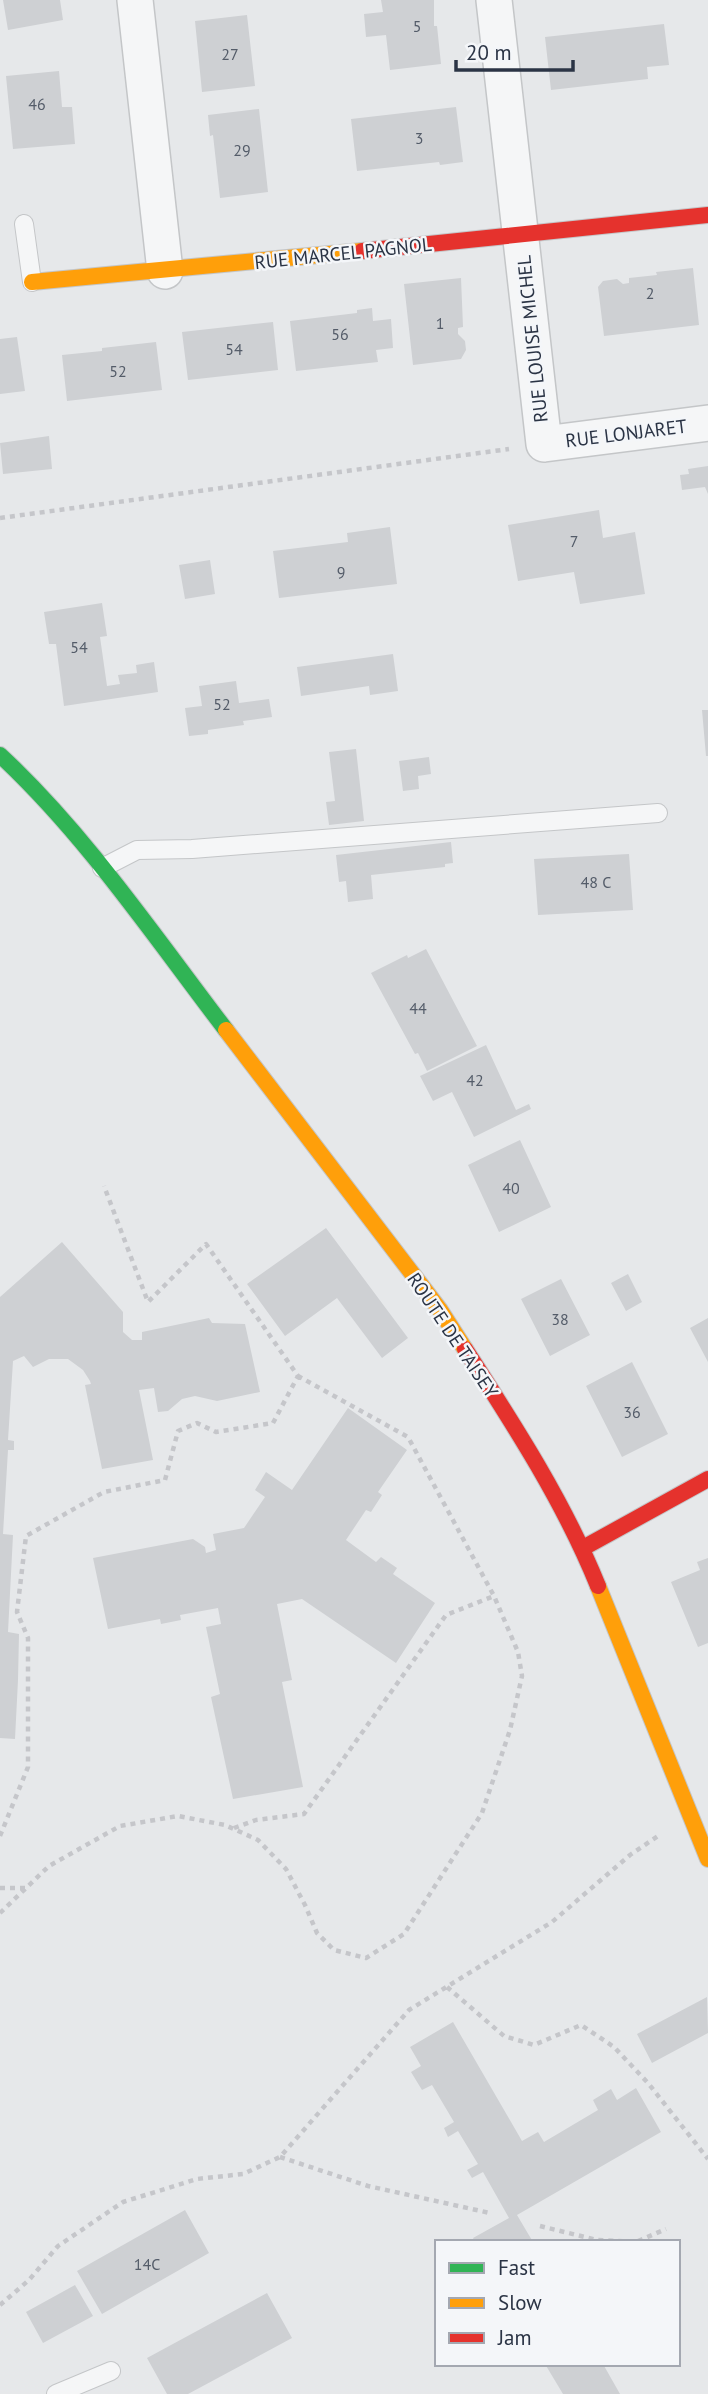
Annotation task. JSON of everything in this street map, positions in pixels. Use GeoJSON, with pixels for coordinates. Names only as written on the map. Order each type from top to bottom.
{"type":"FeatureCollection","features":[{"type":"Feature","properties":{"kind":"street"},"geometry":{"type":"LineString","coordinates":[[135,0],[165,271]]}},
{"type":"Feature","properties":{"kind":"street","name":"RUE LOUISE MICHEL"},"geometry":{"type":"LineString","coordinates":[[494,0],[544,444]]}},
{"type":"Feature","properties":{"kind":"street","name":"RUE LOUISE MICHEL"},"geometry":{"type":"LineString","coordinates":[[520,234],[708,215]]}},
{"type":"Feature","properties":{"kind":"street","name":"RUE MARCEL PAGNOL"},"geometry":{"type":"LineString","coordinates":[[32,282],[520,234]]}},
{"type":"Feature","properties":{"kind":"street","name":"RUE LONJARET"},"geometry":{"type":"LineString","coordinates":[[544,444],[708,423]]}},
{"type":"Feature","properties":{"kind":"street","name":"ROUTE DE TAISEY"},"geometry":{"type":"LineString","coordinates":[[0,755],[29,782],[102,868],[440,1310],[530,1451],[583,1548],[708,1859]]}},
{"type":"Feature","properties":{"kind":"street"},"geometry":{"type":"LineString","coordinates":[[583,1548],[708,1479]]}},
{"type":"Feature","properties":{"kind":"lane"},"geometry":{"type":"LineString","coordinates":[[24,224],[32,282]]}},
{"type":"Feature","properties":{"kind":"lane"},"geometry":{"type":"LineString","coordinates":[[102,868],[137,850],[192,849],[658,813]]}},
{"type":"Feature","properties":{"kind":"lane"},"geometry":{"type":"LineString","coordinates":[[55,2394],[111,2371]]}},
{"type":"Feature","properties":{"kind":"path"},"geometry":{"type":"LineString","coordinates":[[0,518],[544,444]]}},
{"type":"Feature","properties":{"kind":"path"},"geometry":{"type":"LineString","coordinates":[[0,1913],[49,1866],[120,1826],[177,1816],[225,1825],[258,1840],[286,1868],[317,1933],[334,1950],[366,1958],[404,1934],[482,1813],[510,1730],[522,1676],[518,1651],[494,1596],[408,1437],[298,1376],[206,1244],[148,1302],[104,1186]]}},
{"type":"Feature","properties":{"kind":"path"},"geometry":{"type":"LineString","coordinates":[[0,1836],[28,1767],[28,1638],[18,1612],[26,1536],[104,1492],[165,1480],[177,1431],[197,1423],[216,1432],[273,1423],[298,1376]]}},
{"type":"Feature","properties":{"kind":"path"},"geometry":{"type":"LineString","coordinates":[[233,1828],[256,1820],[304,1814],[446,1615],[494,1596]]}},
{"type":"Feature","properties":{"kind":"path"},"geometry":{"type":"LineString","coordinates":[[0,2305],[29,2280],[58,2246],[123,2202],[197,2179],[243,2174],[280,2157],[409,2010],[552,1922],[630,1855],[691,1814]]}},
{"type":"Feature","properties":{"kind":"path"},"geometry":{"type":"LineString","coordinates":[[0,1888],[26,1888]]}},
{"type":"Feature","properties":{"kind":"path"},"geometry":{"type":"LineString","coordinates":[[446,1987],[504,2036],[534,2045],[581,2025],[614,2047],[648,2084],[708,2159]]}},
{"type":"Feature","properties":{"kind":"path"},"geometry":{"type":"LineString","coordinates":[[280,2157],[368,2186],[490,2213]]}},
{"type":"Feature","properties":{"kind":"path"},"geometry":{"type":"LineString","coordinates":[[540,2226],[597,2240]]}},
{"type":"Feature","properties":{"kind":"path"},"geometry":{"type":"LineString","coordinates":[[641,2240],[666,2229]]}},
{"type":"Feature","properties":{"kind":"building"},"geometry":{"type":"Polygon","coordinates":[[[3,0],[60,0],[63,20],[8,30],[3,0]]]}},
{"type":"Feature","properties":{"kind":"building"},"geometry":{"type":"Polygon","coordinates":[[[381,0],[434,0],[434,26],[437,26],[441,64],[390,70],[386,35],[366,37],[364,14],[383,12],[381,0]]]}},
{"type":"Feature","properties":{"kind":"building"},"geometry":{"type":"Polygon","coordinates":[[[247,15],[255,86],[202,92],[195,21],[247,15]]]}},
{"type":"Feature","properties":{"kind":"building"},"geometry":{"type":"Polygon","coordinates":[[[664,24],[669,65],[647,67],[648,79],[551,90],[545,37],[664,24]]]}},
{"type":"Feature","properties":{"kind":"building"},"geometry":{"type":"Polygon","coordinates":[[[59,71],[62,107],[72,107],[75,144],[13,149],[6,76],[59,71]]]}},
{"type":"Feature","properties":{"kind":"building"},"geometry":{"type":"Polygon","coordinates":[[[456,107],[463,162],[357,171],[351,119],[456,107]]]}},
{"type":"Feature","properties":{"kind":"building"},"geometry":{"type":"Polygon","coordinates":[[[259,109],[268,192],[220,198],[208,115],[259,109]]]}},
{"type":"Feature","properties":{"kind":"building"},"geometry":{"type":"Polygon","coordinates":[[[693,268],[699,325],[604,336],[598,287],[603,281],[617,279],[623,284],[629,283],[629,278],[693,268]]]}},
{"type":"Feature","properties":{"kind":"building"},"geometry":{"type":"Polygon","coordinates":[[[461,278],[463,327],[458,328],[458,334],[465,341],[466,350],[461,359],[413,365],[404,284],[461,278]]]}},
{"type":"Feature","properties":{"kind":"building"},"geometry":{"type":"Polygon","coordinates":[[[372,308],[373,321],[391,319],[393,348],[376,350],[378,362],[296,371],[290,321],[357,313],[357,310],[372,308]]]}},
{"type":"Feature","properties":{"kind":"building"},"geometry":{"type":"Polygon","coordinates":[[[273,322],[278,370],[188,380],[182,332],[273,322]]]}},
{"type":"Feature","properties":{"kind":"building"},"geometry":{"type":"Polygon","coordinates":[[[17,337],[25,391],[0,394],[0,339],[17,337]]]}},
{"type":"Feature","properties":{"kind":"building"},"geometry":{"type":"Polygon","coordinates":[[[156,342],[162,390],[67,401],[62,355],[156,342]]]}},
{"type":"Feature","properties":{"kind":"building"},"geometry":{"type":"Polygon","coordinates":[[[49,436],[52,469],[3,474],[0,443],[49,436]]]}},
{"type":"Feature","properties":{"kind":"building"},"geometry":{"type":"Polygon","coordinates":[[[708,466],[708,494],[705,487],[682,490],[680,475],[689,474],[688,469],[708,466]]]}},
{"type":"Feature","properties":{"kind":"building"},"geometry":{"type":"Polygon","coordinates":[[[599,510],[603,538],[635,532],[645,594],[580,604],[574,572],[518,581],[508,525],[599,510]]]}},
{"type":"Feature","properties":{"kind":"building"},"geometry":{"type":"Polygon","coordinates":[[[390,527],[397,584],[279,598],[273,551],[348,542],[347,533],[390,527]]]}},
{"type":"Feature","properties":{"kind":"building"},"geometry":{"type":"Polygon","coordinates":[[[210,560],[215,594],[185,599],[179,565],[210,560]]]}},
{"type":"Feature","properties":{"kind":"building"},"geometry":{"type":"Polygon","coordinates":[[[102,603],[107,636],[100,637],[107,686],[120,684],[118,675],[137,673],[136,665],[154,662],[158,692],[64,706],[56,644],[49,644],[44,612],[102,603]]]}},
{"type":"Feature","properties":{"kind":"building"},"geometry":{"type":"Polygon","coordinates":[[[393,654],[398,691],[370,695],[369,686],[301,696],[297,667],[393,654]]]}},
{"type":"Feature","properties":{"kind":"building"},"geometry":{"type":"Polygon","coordinates":[[[236,681],[239,703],[269,699],[272,717],[243,721],[244,725],[208,730],[208,734],[189,736],[185,708],[202,706],[199,686],[236,681]]]}},
{"type":"Feature","properties":{"kind":"building"},"geometry":{"type":"Polygon","coordinates":[[[702,710],[708,710],[708,756],[706,756],[702,710]]]}},
{"type":"Feature","properties":{"kind":"building"},"geometry":{"type":"Polygon","coordinates":[[[356,749],[364,821],[329,825],[326,802],[335,801],[329,752],[356,749]]]}},
{"type":"Feature","properties":{"kind":"building"},"geometry":{"type":"Polygon","coordinates":[[[429,757],[431,774],[418,776],[419,789],[403,791],[399,761],[429,757]]]}},
{"type":"Feature","properties":{"kind":"building"},"geometry":{"type":"Polygon","coordinates":[[[451,842],[453,863],[445,864],[445,867],[371,875],[373,899],[348,902],[346,881],[339,882],[336,855],[451,842]]]}},
{"type":"Feature","properties":{"kind":"building"},"geometry":{"type":"Polygon","coordinates":[[[629,854],[633,910],[538,915],[534,859],[629,854]]]}},
{"type":"Feature","properties":{"kind":"building"},"geometry":{"type":"Polygon","coordinates":[[[426,949],[477,1046],[427,1071],[371,973],[426,949]]]}},
{"type":"Feature","properties":{"kind":"building"},"geometry":{"type":"Polygon","coordinates":[[[486,1045],[516,1110],[529,1104],[531,1109],[474,1137],[452,1092],[433,1101],[420,1076],[486,1045]]]}},
{"type":"Feature","properties":{"kind":"building"},"geometry":{"type":"Polygon","coordinates":[[[520,1140],[551,1207],[499,1232],[468,1165],[520,1140]]]}},
{"type":"Feature","properties":{"kind":"building"},"geometry":{"type":"Polygon","coordinates":[[[326,1228],[408,1338],[382,1358],[337,1298],[285,1336],[247,1284],[326,1228]]]}},
{"type":"Feature","properties":{"kind":"building"},"geometry":{"type":"Polygon","coordinates":[[[62,1242],[123,1312],[123,1332],[132,1340],[142,1340],[142,1332],[209,1318],[212,1323],[245,1324],[260,1392],[217,1401],[195,1396],[182,1399],[168,1411],[158,1412],[154,1388],[139,1390],[153,1460],[102,1469],[85,1385],[91,1384],[83,1370],[68,1359],[49,1359],[33,1367],[24,1356],[13,1361],[8,1440],[14,1441],[14,1450],[8,1450],[3,1534],[13,1535],[8,1632],[19,1634],[18,1680],[15,1739],[0,1738],[0,1297],[62,1242]]]}},
{"type":"Feature","properties":{"kind":"building"},"geometry":{"type":"Polygon","coordinates":[[[628,1274],[642,1302],[626,1311],[611,1283],[628,1274]]]}},
{"type":"Feature","properties":{"kind":"building"},"geometry":{"type":"Polygon","coordinates":[[[561,1279],[590,1335],[550,1356],[521,1299],[561,1279]]]}},
{"type":"Feature","properties":{"kind":"building"},"geometry":{"type":"Polygon","coordinates":[[[708,1318],[708,1362],[690,1328],[708,1318]]]}},
{"type":"Feature","properties":{"kind":"building"},"geometry":{"type":"Polygon","coordinates":[[[632,1362],[668,1434],[622,1457],[586,1386],[632,1362]]]}},
{"type":"Feature","properties":{"kind":"building"},"geometry":{"type":"Polygon","coordinates":[[[348,1408],[407,1450],[378,1492],[382,1495],[371,1512],[366,1510],[346,1540],[376,1562],[381,1557],[397,1568],[393,1574],[435,1603],[396,1663],[302,1599],[277,1604],[292,1680],[282,1682],[303,1787],[233,1799],[211,1697],[220,1694],[206,1627],[221,1624],[218,1608],[180,1615],[181,1620],[161,1624],[160,1619],[108,1629],[93,1558],[193,1539],[205,1547],[206,1553],[216,1550],[213,1534],[244,1528],[265,1497],[255,1490],[266,1472],[292,1490],[348,1408]]]}},
{"type":"Feature","properties":{"kind":"building"},"geometry":{"type":"Polygon","coordinates":[[[708,1558],[708,1643],[698,1647],[671,1582],[700,1570],[697,1562],[708,1558]]]}},
{"type":"Feature","properties":{"kind":"building"},"geometry":{"type":"Polygon","coordinates":[[[707,1997],[708,2033],[652,2063],[637,2034],[707,1997]]]}},
{"type":"Feature","properties":{"kind":"building"},"geometry":{"type":"Polygon","coordinates":[[[453,2022],[522,2141],[538,2132],[544,2142],[598,2110],[593,2100],[611,2089],[617,2100],[636,2088],[661,2132],[517,2215],[532,2240],[474,2240],[473,2238],[509,2218],[483,2172],[472,2178],[467,2170],[478,2164],[458,2131],[448,2137],[444,2128],[454,2122],[432,2085],[422,2090],[411,2072],[421,2066],[410,2047],[453,2022]]]}},
{"type":"Feature","properties":{"kind":"building"},"geometry":{"type":"Polygon","coordinates":[[[185,2210],[209,2253],[102,2314],[77,2271],[185,2210]]]}},
{"type":"Feature","properties":{"kind":"building"},"geometry":{"type":"Polygon","coordinates":[[[75,2285],[93,2316],[43,2343],[26,2312],[75,2285]]]}},
{"type":"Feature","properties":{"kind":"building"},"geometry":{"type":"Polygon","coordinates":[[[267,2293],[292,2338],[188,2394],[167,2394],[147,2358],[267,2293]]]}},
{"type":"Feature","properties":{"kind":"building"},"geometry":{"type":"Polygon","coordinates":[[[546,2366],[604,2366],[620,2394],[563,2394],[546,2366]]]}},
{"type":"Feature","properties":{"kind":"traffic: fast"},"geometry":{"type":"LineString","coordinates":[[0,755],[90,852],[226,1030]]}},
{"type":"Feature","properties":{"kind":"traffic: slow"},"geometry":{"type":"LineString","coordinates":[[32,282],[362,251]]}},
{"type":"Feature","properties":{"kind":"traffic: slow"},"geometry":{"type":"LineString","coordinates":[[226,1030],[440,1310],[465,1349]]}},
{"type":"Feature","properties":{"kind":"traffic: slow"},"geometry":{"type":"LineString","coordinates":[[598,1586],[708,1859]]}},
{"type":"Feature","properties":{"kind":"traffic: jam"},"geometry":{"type":"LineString","coordinates":[[362,251],[708,215]]}},
{"type":"Feature","properties":{"kind":"traffic: jam"},"geometry":{"type":"LineString","coordinates":[[465,1349],[554,1494],[598,1586]]}},
{"type":"Feature","properties":{"kind":"traffic: jam"},"geometry":{"type":"LineString","coordinates":[[583,1548],[708,1479]]}}]}
